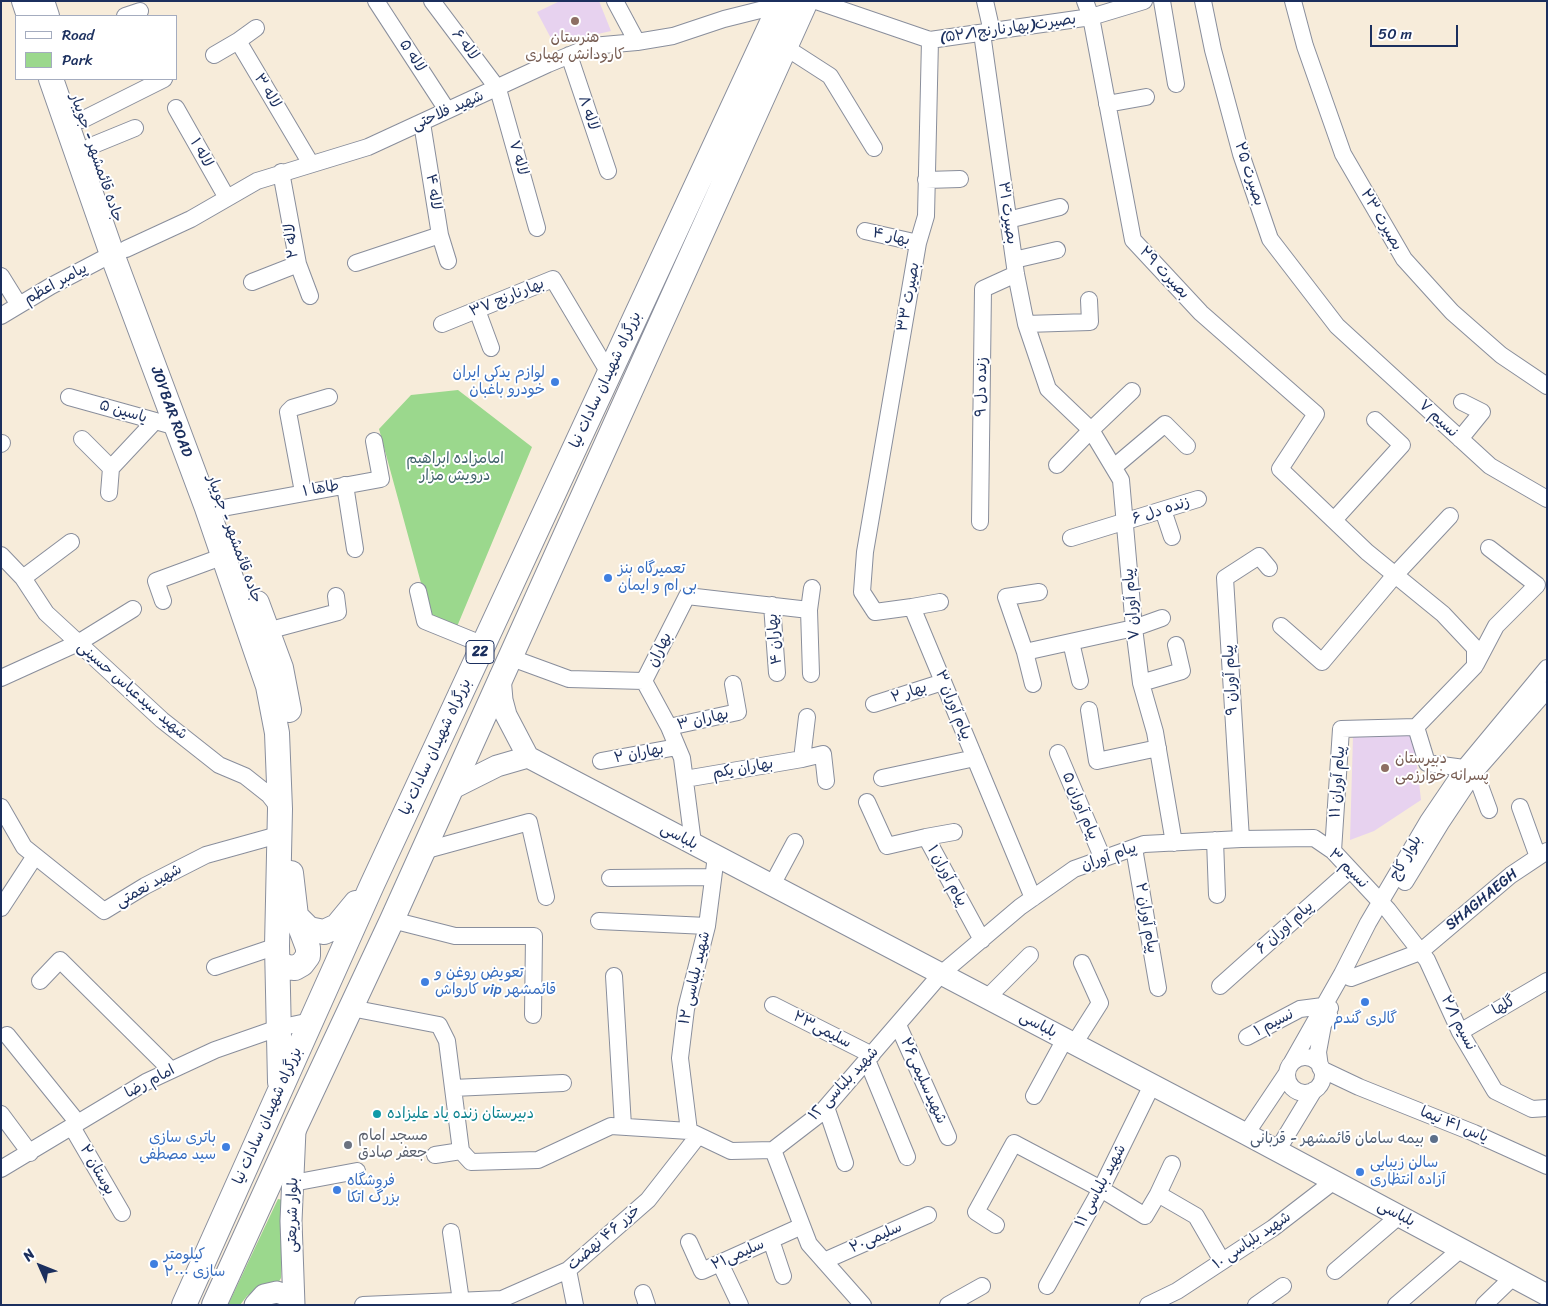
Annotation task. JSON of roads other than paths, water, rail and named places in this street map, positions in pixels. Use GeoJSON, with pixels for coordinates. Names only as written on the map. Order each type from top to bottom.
{"type":"FeatureCollection","features":[{"type":"Feature","properties":{"kind":"highway"},"geometry":{"type":"LineString","coordinates":[[24,1],[29,15]]}},
{"type":"Feature","properties":{"kind":"highway"},"geometry":{"type":"LineString","coordinates":[[42,1],[47,15]]}},
{"type":"Feature","properties":{"kind":"highway","name":"بزرگراه شهیدان سادات نیا"},"geometry":{"type":"LineString","coordinates":[[214,1305],[392,920],[806,1]]}},
{"type":"Feature","properties":{"kind":"highway","name":"بزرگراه شهیدان سادات نیا"},"geometry":{"type":"LineString","coordinates":[[184,1305],[372,885],[781,3]]}},
{"type":"Feature","properties":{"kind":"highway","name":"JOYBAR ROAD"},"geometry":{"type":"LineString","coordinates":[[51,80],[119,251],[166,424],[224,556],[268,686],[278,733],[280,808],[278,835],[278,1028],[280,1089]]}},
{"type":"Feature","properties":{"kind":"highway","name":"جاده قائمشهر - جویبار"},"geometry":{"type":"LineString","coordinates":[[69,80],[91,146],[119,251],[223,508],[281,668],[293,731],[291,882],[296,916],[308,948],[308,956],[302,964],[295,968],[287,967],[278,954]]}},
{"type":"Feature","properties":{"kind":"highway"},"geometry":{"type":"LineString","coordinates":[[296,916],[308,929],[324,932],[337,926],[372,885]]}},
{"type":"Feature","properties":{"kind":"main road"},"geometry":{"type":"LineString","coordinates":[[451,789],[497,766],[528,757],[506,715],[502,700],[505,667]]}},
{"type":"Feature","properties":{"kind":"main road","name":"بلباسی"},"geometry":{"type":"LineString","coordinates":[[528,757],[1246,1134],[1547,1295]]}},
{"type":"Feature","properties":{"kind":"main road","name":"بلوار شریعتی"},"geometry":{"type":"LineString","coordinates":[[293,1305],[291,1221],[296,1125]]}},
{"type":"Feature","properties":{"kind":"main road"},"geometry":{"type":"LineString","coordinates":[[255,1305],[264,1295],[277,1292],[288,1296],[293,1305]]}},
{"type":"Feature","properties":{"kind":"street","name":"لاله ۵"},"geometry":{"type":"LineString","coordinates":[[376,1],[447,110]]}},
{"type":"Feature","properties":{"kind":"street","name":"لاله ۶"},"geometry":{"type":"LineString","coordinates":[[432,1],[498,88]]}},
{"type":"Feature","properties":{"kind":"street"},"geometry":{"type":"LineString","coordinates":[[616,1],[637,42]]}},
{"type":"Feature","properties":{"kind":"street","name":"بصیرت(بهارنارنج۵۲/۱)"},"geometry":{"type":"LineString","coordinates":[[816,1],[930,40],[1091,17],[1144,1]]}},
{"type":"Feature","properties":{"kind":"street","name":"بصیرت ۳۱"},"geometry":{"type":"LineString","coordinates":[[985,1],[1008,220],[1015,267],[1026,324],[1048,389]]}},
{"type":"Feature","properties":{"kind":"street","name":"بصیرت ۲۹"},"geometry":{"type":"LineString","coordinates":[[1085,1],[1091,17],[1133,240],[1201,313],[1316,414],[1280,469],[1334,520]]}},
{"type":"Feature","properties":{"kind":"street"},"geometry":{"type":"LineString","coordinates":[[1162,1],[1176,84]]}},
{"type":"Feature","properties":{"kind":"street","name":"بصیرت ۲۵"},"geometry":{"type":"LineString","coordinates":[[1203,1],[1213,50],[1241,154],[1270,239],[1337,326]]}},
{"type":"Feature","properties":{"kind":"street","name":"بصیرت ۲۳"},"geometry":{"type":"LineString","coordinates":[[1293,1],[1305,46],[1343,154],[1404,259],[1452,312],[1501,355],[1547,386]]}},
{"type":"Feature","properties":{"kind":"street","name":"شهید فلاحتی"},"geometry":{"type":"LineString","coordinates":[[119,251],[191,219],[257,181],[368,147],[592,46],[637,42],[673,36],[781,3]]}},
{"type":"Feature","properties":{"kind":"street"},"geometry":{"type":"LineString","coordinates":[[214,55],[256,28]]}},
{"type":"Feature","properties":{"kind":"street","name":"بصیرت ۳۳"},"geometry":{"type":"LineString","coordinates":[[912,607],[875,612],[862,592],[865,552],[918,243],[926,216],[930,40]]}},
{"type":"Feature","properties":{"kind":"street","name":"لاله ۳"},"geometry":{"type":"LineString","coordinates":[[238,41],[311,164]]}},
{"type":"Feature","properties":{"kind":"street"},"geometry":{"type":"LineString","coordinates":[[785,47],[830,76],[874,148]]}},
{"type":"Feature","properties":{"kind":"street","name":"لاله ۸"},"geometry":{"type":"LineString","coordinates":[[569,56],[608,171]]}},
{"type":"Feature","properties":{"kind":"street"},"geometry":{"type":"LineString","coordinates":[[82,120],[162,80]]}},
{"type":"Feature","properties":{"kind":"street","name":"لاله ۷"},"geometry":{"type":"LineString","coordinates":[[498,88],[537,228]]}},
{"type":"Feature","properties":{"kind":"street"},"geometry":{"type":"LineString","coordinates":[[1107,104],[1146,97]]}},
{"type":"Feature","properties":{"kind":"street","name":"لاله ۱"},"geometry":{"type":"LineString","coordinates":[[176,108],[226,198]]}},
{"type":"Feature","properties":{"kind":"street","name":"لاله ۴"},"geometry":{"type":"LineString","coordinates":[[422,122],[440,235],[448,260]]}},
{"type":"Feature","properties":{"kind":"street"},"geometry":{"type":"LineString","coordinates":[[91,146],[135,128]]}},
{"type":"Feature","properties":{"kind":"street","name":"لاله ۲"},"geometry":{"type":"LineString","coordinates":[[252,282],[298,264],[282,172]]}},
{"type":"Feature","properties":{"kind":"street"},"geometry":{"type":"LineString","coordinates":[[926,180],[960,179]]}},
{"type":"Feature","properties":{"kind":"street"},"geometry":{"type":"LineString","coordinates":[[1008,220],[1060,207]]}},
{"type":"Feature","properties":{"kind":"street","name":"بهار ۴"},"geometry":{"type":"LineString","coordinates":[[865,231],[918,243]]}},
{"type":"Feature","properties":{"kind":"street"},"geometry":{"type":"LineString","coordinates":[[356,262],[440,235]]}},
{"type":"Feature","properties":{"kind":"street"},"geometry":{"type":"LineString","coordinates":[[1015,267],[1057,250]]}},
{"type":"Feature","properties":{"kind":"street","name":"پیامبر اعظم"},"geometry":{"type":"LineString","coordinates":[[1,316],[51,286],[119,251]]}},
{"type":"Feature","properties":{"kind":"street"},"geometry":{"type":"LineString","coordinates":[[298,264],[310,296]]}},
{"type":"Feature","properties":{"kind":"street","name":"زنده دل ۹"},"geometry":{"type":"LineString","coordinates":[[980,522],[983,289],[1015,267]]}},
{"type":"Feature","properties":{"kind":"street"},"geometry":{"type":"LineString","coordinates":[[1,276],[19,305]]}},
{"type":"Feature","properties":{"kind":"street","name":"بهارنارنج ۳۷"},"geometry":{"type":"LineString","coordinates":[[442,324],[553,279],[609,373]]}},
{"type":"Feature","properties":{"kind":"street"},"geometry":{"type":"LineString","coordinates":[[1026,324],[1090,322],[1089,300]]}},
{"type":"Feature","properties":{"kind":"street"},"geometry":{"type":"LineString","coordinates":[[477,310],[491,348]]}},
{"type":"Feature","properties":{"kind":"street","name":"نسیم ۷"},"geometry":{"type":"LineString","coordinates":[[1337,326],[1490,466],[1547,499]]}},
{"type":"Feature","properties":{"kind":"street","name":"پیام آوران ۷"},"geometry":{"type":"LineString","coordinates":[[1048,389],[1090,430],[1121,480],[1134,628],[1141,683],[1155,732],[1174,843]]}},
{"type":"Feature","properties":{"kind":"street"},"geometry":{"type":"LineString","coordinates":[[1057,465],[1090,430],[1132,391]]}},
{"type":"Feature","properties":{"kind":"street","name":"یاسین ۵"},"geometry":{"type":"LineString","coordinates":[[69,397],[166,424]]}},
{"type":"Feature","properties":{"kind":"street"},"geometry":{"type":"LineString","coordinates":[[303,492],[288,412],[292,408],[329,397]]}},
{"type":"Feature","properties":{"kind":"street"},"geometry":{"type":"LineString","coordinates":[[1460,439],[1482,412],[1462,402]]}},
{"type":"Feature","properties":{"kind":"street"},"geometry":{"type":"LineString","coordinates":[[1374,420],[1402,445],[1334,520],[1367,552],[1442,614],[1475,648],[1475,666]]}},
{"type":"Feature","properties":{"kind":"street"},"geometry":{"type":"LineString","coordinates":[[109,493],[111,468],[166,424]]}},
{"type":"Feature","properties":{"kind":"street"},"geometry":{"type":"LineString","coordinates":[[1114,466],[1165,424],[1187,446]]}},
{"type":"Feature","properties":{"kind":"street"},"geometry":{"type":"LineString","coordinates":[[82,438],[111,468]]}},
{"type":"Feature","properties":{"kind":"street","name":"طاها ۱"},"geometry":{"type":"LineString","coordinates":[[223,508],[381,479],[374,441]]}},
{"type":"Feature","properties":{"kind":"street"},"geometry":{"type":"LineString","coordinates":[[345,485],[355,549]]}},
{"type":"Feature","properties":{"kind":"street","name":"زنده دل ۶"},"geometry":{"type":"LineString","coordinates":[[1071,538],[1198,499]]}},
{"type":"Feature","properties":{"kind":"street"},"geometry":{"type":"LineString","coordinates":[[1163,510],[1172,537]]}},
{"type":"Feature","properties":{"kind":"street"},"geometry":{"type":"LineString","coordinates":[[1281,626],[1322,662],[1395,575],[1450,516]]}},
{"type":"Feature","properties":{"kind":"street"},"geometry":{"type":"LineString","coordinates":[[22,578],[71,542]]}},
{"type":"Feature","properties":{"kind":"street"},"geometry":{"type":"LineString","coordinates":[[1489,548],[1537,585],[1496,626],[1475,666],[1416,727],[1428,763],[1470,770],[1489,810]]}},
{"type":"Feature","properties":{"kind":"street","name":"شهید سیدعباس حسینی"},"geometry":{"type":"LineString","coordinates":[[2,556],[22,578],[46,613],[162,720],[219,765],[245,776],[269,795],[280,808]]}},
{"type":"Feature","properties":{"kind":"street"},"geometry":{"type":"LineString","coordinates":[[163,601],[156,581],[224,556]]}},
{"type":"Feature","properties":{"kind":"street","name":"پیام آوران ۹"},"geometry":{"type":"LineString","coordinates":[[1241,839],[1225,578],[1258,556],[1269,568]]}},
{"type":"Feature","properties":{"kind":"street"},"geometry":{"type":"LineString","coordinates":[[811,674],[809,610],[812,588]]}},
{"type":"Feature","properties":{"kind":"street"},"geometry":{"type":"LineString","coordinates":[[418,591],[425,621],[484,645]]}},
{"type":"Feature","properties":{"kind":"street"},"geometry":{"type":"LineString","coordinates":[[1033,684],[1025,652],[1006,597],[1039,592]]}},
{"type":"Feature","properties":{"kind":"street"},"geometry":{"type":"LineString","coordinates":[[267,631],[338,612],[336,596]]}},
{"type":"Feature","properties":{"kind":"street","name":"بهاران"},"geometry":{"type":"LineString","coordinates":[[693,844],[682,758],[669,727],[644,681],[686,596],[809,610]]}},
{"type":"Feature","properties":{"kind":"street"},"geometry":{"type":"LineString","coordinates":[[912,607],[940,602]]}},
{"type":"Feature","properties":{"kind":"street","name":"بهاران ۴"},"geometry":{"type":"LineString","coordinates":[[772,605],[777,673]]}},
{"type":"Feature","properties":{"kind":"street","name":"پیام آوران ۳"},"geometry":{"type":"LineString","coordinates":[[912,607],[1033,898]]}},
{"type":"Feature","properties":{"kind":"street"},"geometry":{"type":"LineString","coordinates":[[1,678],[78,643],[133,609]]}},
{"type":"Feature","properties":{"kind":"street"},"geometry":{"type":"LineString","coordinates":[[1025,652],[1134,628],[1162,618]]}},
{"type":"Feature","properties":{"kind":"street"},"geometry":{"type":"LineString","coordinates":[[1071,642],[1080,681]]}},
{"type":"Feature","properties":{"kind":"street"},"geometry":{"type":"LineString","coordinates":[[1141,683],[1182,671],[1176,645]]}},
{"type":"Feature","properties":{"kind":"street"},"geometry":{"type":"LineString","coordinates":[[505,667],[568,679],[644,681]]}},
{"type":"Feature","properties":{"kind":"street","name":"بلوار کاج"},"geometry":{"type":"LineString","coordinates":[[1246,1134],[1346,976],[1428,821],[1470,770],[1547,668]]}},
{"type":"Feature","properties":{"kind":"street","name":"بهار ۲"},"geometry":{"type":"LineString","coordinates":[[874,704],[943,682]]}},
{"type":"Feature","properties":{"kind":"street","name":"بهاران ۳"},"geometry":{"type":"LineString","coordinates":[[669,727],[738,712],[733,684]]}},
{"type":"Feature","properties":{"kind":"street","name":"بلوار کاج"},"geometry":{"type":"LineString","coordinates":[[1470,770],[1547,690]]}},
{"type":"Feature","properties":{"kind":"street"},"geometry":{"type":"LineString","coordinates":[[1089,710],[1097,761],[1158,748]]}},
{"type":"Feature","properties":{"kind":"street"},"geometry":{"type":"LineString","coordinates":[[802,758],[807,717]]}},
{"type":"Feature","properties":{"kind":"street","name":"پیام آوران ۱۱"},"geometry":{"type":"LineString","coordinates":[[1333,851],[1341,729],[1416,727]]}},
{"type":"Feature","properties":{"kind":"street","name":"بهاران ۲"},"geometry":{"type":"LineString","coordinates":[[601,761],[677,747]]}},
{"type":"Feature","properties":{"kind":"street","name":"پیام آوران ۵"},"geometry":{"type":"LineString","coordinates":[[1058,753],[1103,859]]}},
{"type":"Feature","properties":{"kind":"street","name":"بهاران یکم"},"geometry":{"type":"LineString","coordinates":[[684,779],[823,754],[826,781]]}},
{"type":"Feature","properties":{"kind":"street"},"geometry":{"type":"LineString","coordinates":[[882,778],[975,758]]}},
{"type":"Feature","properties":{"kind":"street","name":"پیام آوران ۱"},"geometry":{"type":"LineString","coordinates":[[867,802],[887,846],[926,837],[982,940]]}},
{"type":"Feature","properties":{"kind":"street","name":"شهید نعمتی"},"geometry":{"type":"LineString","coordinates":[[1,807],[24,847],[104,911],[145,886],[206,855],[278,835]]}},
{"type":"Feature","properties":{"kind":"street"},"geometry":{"type":"LineString","coordinates":[[1520,807],[1542,854]]}},
{"type":"Feature","properties":{"kind":"street"},"geometry":{"type":"LineString","coordinates":[[423,851],[529,822],[546,897]]}},
{"type":"Feature","properties":{"kind":"street"},"geometry":{"type":"LineString","coordinates":[[926,837],[954,832]]}},
{"type":"Feature","properties":{"kind":"street","name":"پیام آوران"},"geometry":{"type":"LineString","coordinates":[[941,974],[1033,898],[1074,869],[1144,844],[1241,839],[1314,838]]}},
{"type":"Feature","properties":{"kind":"street","name":"نسیم ۳"},"geometry":{"type":"LineString","coordinates":[[1314,838],[1333,851],[1384,906]]}},
{"type":"Feature","properties":{"kind":"street"},"geometry":{"type":"LineString","coordinates":[[1215,840],[1217,895]]}},
{"type":"Feature","properties":{"kind":"street"},"geometry":{"type":"LineString","coordinates":[[772,885],[795,842]]}},
{"type":"Feature","properties":{"kind":"street","name":"پیام آوران ۲"},"geometry":{"type":"LineString","coordinates":[[1134,848],[1158,988]]}},
{"type":"Feature","properties":{"kind":"street","name":"SHAGHAEGH"},"geometry":{"type":"LineString","coordinates":[[1346,976],[1420,952],[1511,875],[1542,854]]}},
{"type":"Feature","properties":{"kind":"street"},"geometry":{"type":"LineString","coordinates":[[1,908],[35,856]]}},
{"type":"Feature","properties":{"kind":"street","name":"شهید بلباسی ١٣"},"geometry":{"type":"LineString","coordinates":[[693,1133],[680,1058],[686,1009],[707,926],[716,856]]}},
{"type":"Feature","properties":{"kind":"street","name":"پیام آوران ۶"},"geometry":{"type":"LineString","coordinates":[[1220,986],[1350,870]]}},
{"type":"Feature","properties":{"kind":"street"},"geometry":{"type":"LineString","coordinates":[[610,878],[714,877]]}},
{"type":"Feature","properties":{"kind":"street","name":"نسیم ۲/۱"},"geometry":{"type":"LineString","coordinates":[[1384,906],[1427,960],[1460,1032],[1495,1091],[1532,1109],[1547,1108]]}},
{"type":"Feature","properties":{"kind":"street"},"geometry":{"type":"LineString","coordinates":[[392,920],[455,936],[534,936],[533,1015]]}},
{"type":"Feature","properties":{"kind":"street"},"geometry":{"type":"LineString","coordinates":[[600,922],[707,926]]}},
{"type":"Feature","properties":{"kind":"street"},"geometry":{"type":"LineString","coordinates":[[215,966],[278,954]]}},
{"type":"Feature","properties":{"kind":"street"},"geometry":{"type":"LineString","coordinates":[[987,998],[1030,955]]}},
{"type":"Feature","properties":{"kind":"street"},"geometry":{"type":"LineString","coordinates":[[40,981],[60,960],[170,1070]]}},
{"type":"Feature","properties":{"kind":"street"},"geometry":{"type":"LineString","coordinates":[[1034,1096],[1069,1041],[1100,1003],[1082,963]]}},
{"type":"Feature","properties":{"kind":"street","name":"شهید بلباسی ١٢"},"geometry":{"type":"LineString","coordinates":[[773,1150],[821,1114],[941,974]]}},
{"type":"Feature","properties":{"kind":"street"},"geometry":{"type":"LineString","coordinates":[[614,976],[623,1126]]}},
{"type":"Feature","properties":{"kind":"street","name":"گلها"},"geometry":{"type":"LineString","coordinates":[[1460,1032],[1547,981]]}},
{"type":"Feature","properties":{"kind":"street","name":"سلیمی۲۳"},"geometry":{"type":"LineString","coordinates":[[773,1006],[869,1057]]}},
{"type":"Feature","properties":{"kind":"street","name":"بلوار کاج"},"geometry":{"type":"LineString","coordinates":[[1321,1068],[1318,1052],[1327,1007]]}},
{"type":"Feature","properties":{"kind":"street","name":"نسیم ۱"},"geometry":{"type":"LineString","coordinates":[[1247,1037],[1300,1010],[1327,1007]]}},
{"type":"Feature","properties":{"kind":"street"},"geometry":{"type":"LineString","coordinates":[[351,1008],[439,1025],[447,1041],[461,1151],[471,1162],[538,1160],[611,1126],[693,1133],[731,1151],[773,1150],[809,1244],[863,1305]]}},
{"type":"Feature","properties":{"kind":"street","name":"امام رضا"},"geometry":{"type":"LineString","coordinates":[[1,1170],[146,1082],[170,1070],[215,1050],[278,1028],[311,1021]]}},
{"type":"Feature","properties":{"kind":"street","name":"شهیدسلیمی۲۶"},"geometry":{"type":"LineString","coordinates":[[898,1025],[948,1136]]}},
{"type":"Feature","properties":{"kind":"street","name":"بوستان ۲"},"geometry":{"type":"LineString","coordinates":[[7,1035],[75,1125],[122,1213]]}},
{"type":"Feature","properties":{"kind":"street"},"geometry":{"type":"LineString","coordinates":[[869,1057],[907,1157]]}},
{"type":"Feature","properties":{"kind":"street"},"geometry":{"type":"LineString","coordinates":[[1277,1151],[1315,1089],[1322,1081],[1321,1068],[1314,1060],[1308,1058],[1296,1060],[1289,1068],[1289,1084],[1297,1092],[1309,1092],[1315,1089],[1359,1087]]}},
{"type":"Feature","properties":{"kind":"street","name":"یاس ۴۱ نیما"},"geometry":{"type":"LineString","coordinates":[[1321,1068],[1359,1087],[1474,1133],[1547,1166]]}},
{"type":"Feature","properties":{"kind":"street"},"geometry":{"type":"LineString","coordinates":[[453,1088],[563,1083]]}},
{"type":"Feature","properties":{"kind":"street","name":"شهید بلباسی ١١"},"geometry":{"type":"LineString","coordinates":[[1047,1286],[1101,1189],[1152,1085]]}},
{"type":"Feature","properties":{"kind":"street"},"geometry":{"type":"LineString","coordinates":[[826,1107],[845,1163]]}},
{"type":"Feature","properties":{"kind":"street"},"geometry":{"type":"LineString","coordinates":[[1,1114],[30,1153]]}},
{"type":"Feature","properties":{"kind":"street","name":"خزر ۴۶ نهضت"},"geometry":{"type":"LineString","coordinates":[[363,1305],[502,1300],[568,1270],[648,1200],[693,1133]]}},
{"type":"Feature","properties":{"kind":"street"},"geometry":{"type":"LineString","coordinates":[[996,1225],[976,1212],[1014,1143],[1101,1189],[1146,1216],[1172,1164]]}},
{"type":"Feature","properties":{"kind":"street"},"geometry":{"type":"LineString","coordinates":[[435,1155],[461,1151]]}},
{"type":"Feature","properties":{"kind":"street"},"geometry":{"type":"LineString","coordinates":[[293,1183],[358,1171]]}},
{"type":"Feature","properties":{"kind":"street","name":"شهید بلباسی ١٠"},"geometry":{"type":"LineString","coordinates":[[1148,1305],[1165,1300],[1273,1228],[1334,1181]]}},
{"type":"Feature","properties":{"kind":"street"},"geometry":{"type":"LineString","coordinates":[[1158,1194],[1196,1216],[1222,1261]]}},
{"type":"Feature","properties":{"kind":"street","name":"سلیمی۲۰"},"geometry":{"type":"LineString","coordinates":[[824,1261],[928,1215]]}},
{"type":"Feature","properties":{"kind":"street"},"geometry":{"type":"LineString","coordinates":[[1336,1271],[1399,1216]]}},
{"type":"Feature","properties":{"kind":"street","name":"سلیمی۲۱"},"geometry":{"type":"LineString","coordinates":[[689,1242],[702,1271],[802,1226]]}},
{"type":"Feature","properties":{"kind":"street"},"geometry":{"type":"LineString","coordinates":[[451,1232],[460,1301]]}},
{"type":"Feature","properties":{"kind":"street"},"geometry":{"type":"LineString","coordinates":[[771,1240],[783,1276]]}},
{"type":"Feature","properties":{"kind":"street"},"geometry":{"type":"LineString","coordinates":[[1396,1305],[1461,1249]]}},
{"type":"Feature","properties":{"kind":"street"},"geometry":{"type":"LineString","coordinates":[[720,1263],[740,1305]]}},
{"type":"Feature","properties":{"kind":"street"},"geometry":{"type":"LineString","coordinates":[[568,1270],[575,1305]]}},
{"type":"Feature","properties":{"kind":"street"},"geometry":{"type":"LineString","coordinates":[[1484,1305],[1513,1276]]}},
{"type":"Feature","properties":{"kind":"street"},"geometry":{"type":"LineString","coordinates":[[948,1305],[982,1286]]}},
{"type":"Feature","properties":{"kind":"street"},"geometry":{"type":"LineString","coordinates":[[1256,1305],[1283,1286]]}},
{"type":"Feature","properties":{"kind":"place","name":"هنرستان کارودانش بهیاری"},"geometry":{"type":"Point","coordinates":[575,21]}},
{"type":"Feature","properties":{"kind":"place","name":"لوازم یدکی ایران خودرو باغبان"},"geometry":{"type":"Point","coordinates":[555,382]}},
{"type":"Feature","properties":{"kind":"place","name":"تعمیرگاه بنز بی ام و ایمان"},"geometry":{"type":"Point","coordinates":[608,578]}},
{"type":"Feature","properties":{"kind":"place","name":"دبیرستان پسرانه خوارزمی"},"geometry":{"type":"Point","coordinates":[1385,768]}},
{"type":"Feature","properties":{"kind":"place","name":"تعویض روغن و کارواش vip قائمشهر"},"geometry":{"type":"Point","coordinates":[425,982]}},
{"type":"Feature","properties":{"kind":"place","name":"گالری گندم"},"geometry":{"type":"Point","coordinates":[1365,1002]}},
{"type":"Feature","properties":{"kind":"place","name":"دبیرستان زنده یاد علیزاده"},"geometry":{"type":"Point","coordinates":[377,1114]}},
{"type":"Feature","properties":{"kind":"place","name":"بیمه سامان قائمشهر - قربانی"},"geometry":{"type":"Point","coordinates":[1434,1139]}},
{"type":"Feature","properties":{"kind":"place","name":"مسجد امام جعفر صادق"},"geometry":{"type":"Point","coordinates":[348,1145]}},
{"type":"Feature","properties":{"kind":"place","name":"باتری سازی سید مصطفی"},"geometry":{"type":"Point","coordinates":[226,1147]}},
{"type":"Feature","properties":{"kind":"place","name":"سالن زیبایی آزاده انتظاری"},"geometry":{"type":"Point","coordinates":[1360,1172]}},
{"type":"Feature","properties":{"kind":"place","name":"فروشگاه بزرگ اتکا"},"geometry":{"type":"Point","coordinates":[337,1190]}},
{"type":"Feature","properties":{"kind":"place","name":"کیلومتر سازی ۲۰۰۰"},"geometry":{"type":"Point","coordinates":[154,1264]}},
{"type":"Feature","properties":{"kind":"park label","name":"امامزاده ابراهیم درویش مزار"},"geometry":{"type":"Point","coordinates":[455,468]}}]}
